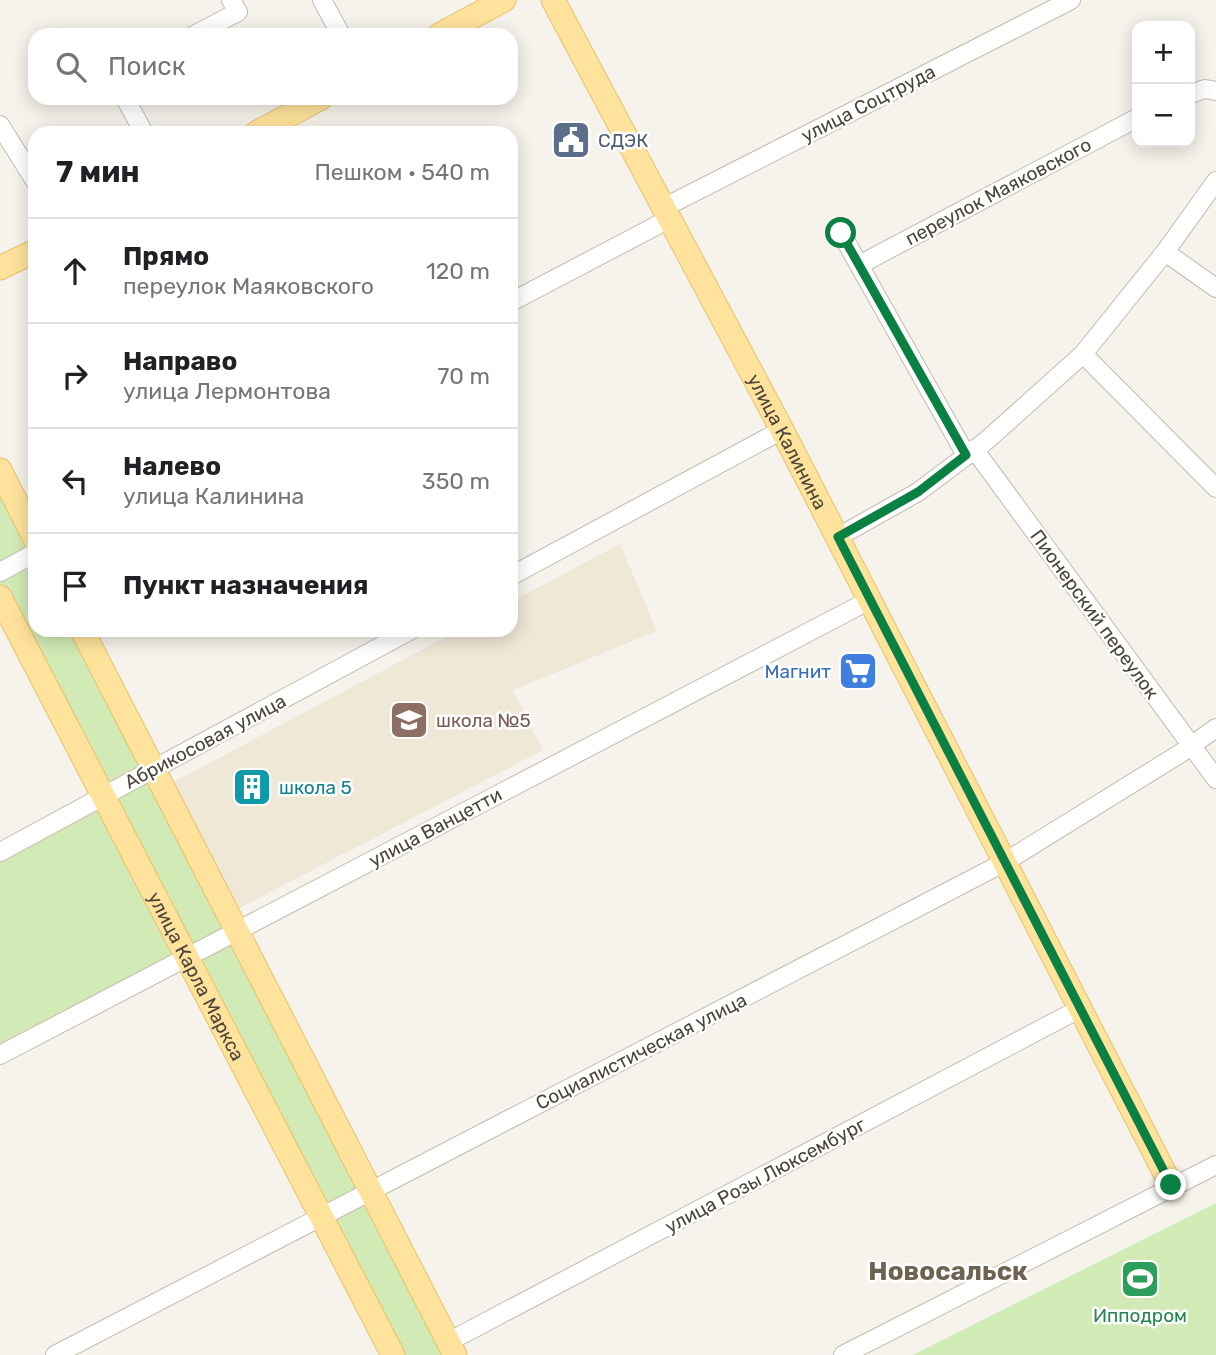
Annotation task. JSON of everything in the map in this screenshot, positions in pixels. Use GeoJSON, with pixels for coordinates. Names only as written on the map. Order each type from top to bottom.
{"type":"FeatureCollection","features":[{"type":"Feature","properties":{"kind":"main road"},"geometry":{"type":"LineString","coordinates":[[452,28],[504,0]]}},
{"type":"Feature","properties":{"kind":"main road","name":"улица Калинина"},"geometry":{"type":"LineString","coordinates":[[552,0],[668,212],[838,537],[1171,1185]]}},
{"type":"Feature","properties":{"kind":"main road"},"geometry":{"type":"LineString","coordinates":[[269,126],[308,105]]}},
{"type":"Feature","properties":{"kind":"main road"},"geometry":{"type":"LineString","coordinates":[[0,268],[28,254]]}},
{"type":"Feature","properties":{"kind":"main road"},"geometry":{"type":"LineString","coordinates":[[0,470],[28,525]]}},
{"type":"Feature","properties":{"kind":"main road","name":"улица Карла Маркса"},"geometry":{"type":"LineString","coordinates":[[0,597],[393,1355]]}},
{"type":"Feature","properties":{"kind":"main road"},"geometry":{"type":"LineString","coordinates":[[86,637],[452,1349]]}},
{"type":"Feature","properties":{"kind":"street"},"geometry":{"type":"LineString","coordinates":[[207,28],[238,12],[231,0]]}},
{"type":"Feature","properties":{"kind":"street"},"geometry":{"type":"LineString","coordinates":[[322,0],[337,28]]}},
{"type":"Feature","properties":{"kind":"street","name":"улица Соцтруда"},"geometry":{"type":"LineString","coordinates":[[518,298],[668,212],[1071,0]]}},
{"type":"Feature","properties":{"kind":"street"},"geometry":{"type":"LineString","coordinates":[[1195,92],[1205,89],[1216,91]]}},
{"type":"Feature","properties":{"kind":"street"},"geometry":{"type":"LineString","coordinates":[[129,105],[140,126]]}},
{"type":"Feature","properties":{"kind":"street","name":"переулок Маяковского"},"geometry":{"type":"LineString","coordinates":[[859,265],[1132,121]]}},
{"type":"Feature","properties":{"kind":"street"},"geometry":{"type":"LineString","coordinates":[[1,129],[28,170]]}},
{"type":"Feature","properties":{"kind":"street"},"geometry":{"type":"LineString","coordinates":[[838,537],[918,492],[970,452],[1083,354],[1165,252],[1216,181]]}},
{"type":"Feature","properties":{"kind":"street"},"geometry":{"type":"LineString","coordinates":[[841,233],[970,452]]}},
{"type":"Feature","properties":{"kind":"street"},"geometry":{"type":"LineString","coordinates":[[1165,252],[1216,288]]}},
{"type":"Feature","properties":{"kind":"street"},"geometry":{"type":"LineString","coordinates":[[1083,354],[1216,488]]}},
{"type":"Feature","properties":{"kind":"street"},"geometry":{"type":"LineString","coordinates":[[518,572],[782,430]]}},
{"type":"Feature","properties":{"kind":"street","name":"Пионерский переулок"},"geometry":{"type":"LineString","coordinates":[[970,452],[1216,779]]}},
{"type":"Feature","properties":{"kind":"street"},"geometry":{"type":"LineString","coordinates":[[0,572],[28,557]]}},
{"type":"Feature","properties":{"kind":"street","name":"улица Ванцетти"},"geometry":{"type":"LineString","coordinates":[[0,1055],[870,600]]}},
{"type":"Feature","properties":{"kind":"street","name":"Абрикосовая улица"},"geometry":{"type":"LineString","coordinates":[[0,852],[398,637]]}},
{"type":"Feature","properties":{"kind":"street","name":"Социалистическая улица"},"geometry":{"type":"LineString","coordinates":[[55,1355],[1005,862],[1192,746],[1216,728]]}},
{"type":"Feature","properties":{"kind":"street","name":"улица Розы Люксембург"},"geometry":{"type":"LineString","coordinates":[[452,1349],[1081,1008]]}},
{"type":"Feature","properties":{"kind":"street"},"geometry":{"type":"LineString","coordinates":[[843,1355],[1171,1185],[1216,1165]]}},
{"type":"Feature","properties":{"kind":"shaded area","name":"школа №5"},"geometry":{"type":"Polygon","coordinates":[[[620,544],[657,631],[513,690],[543,750],[236,910],[168,785],[446,637],[518,637],[518,598],[620,544]]]}},
{"type":"Feature","properties":{"kind":"green space"},"geometry":{"type":"Polygon","coordinates":[[[0,467],[28,522],[28,637],[87,637],[455,1355],[393,1355],[187,958],[0,1055],[0,852],[103,796],[0,597],[0,467]]]}},
{"type":"Feature","properties":{"kind":"green space","name":"Ипподром"},"geometry":{"type":"Polygon","coordinates":[[[1216,1203],[1216,1355],[913,1355],[1216,1203]]]}},
{"type":"Feature","properties":{"kind":"place","name":"СДЭК"},"geometry":{"type":"Point","coordinates":[571,140]}},
{"type":"Feature","properties":{"kind":"place","name":"Магнит"},"geometry":{"type":"Point","coordinates":[858,671]}},
{"type":"Feature","properties":{"kind":"place","name":"школа №5"},"geometry":{"type":"Point","coordinates":[409,720]}},
{"type":"Feature","properties":{"kind":"place","name":"школа 5"},"geometry":{"type":"Point","coordinates":[252,787]}},
{"type":"Feature","properties":{"kind":"place","name":"Ипподром"},"geometry":{"type":"Point","coordinates":[1140,1279]}},
{"type":"Feature","properties":{"kind":"district","name":"Новосальск"},"geometry":{"type":"Point","coordinates":[948,1271]}},
{"type":"Feature","properties":{"kind":"route"},"geometry":{"type":"LineString","coordinates":[[841,233],[966,455],[918,492],[838,537],[1171,1185]]}}]}
